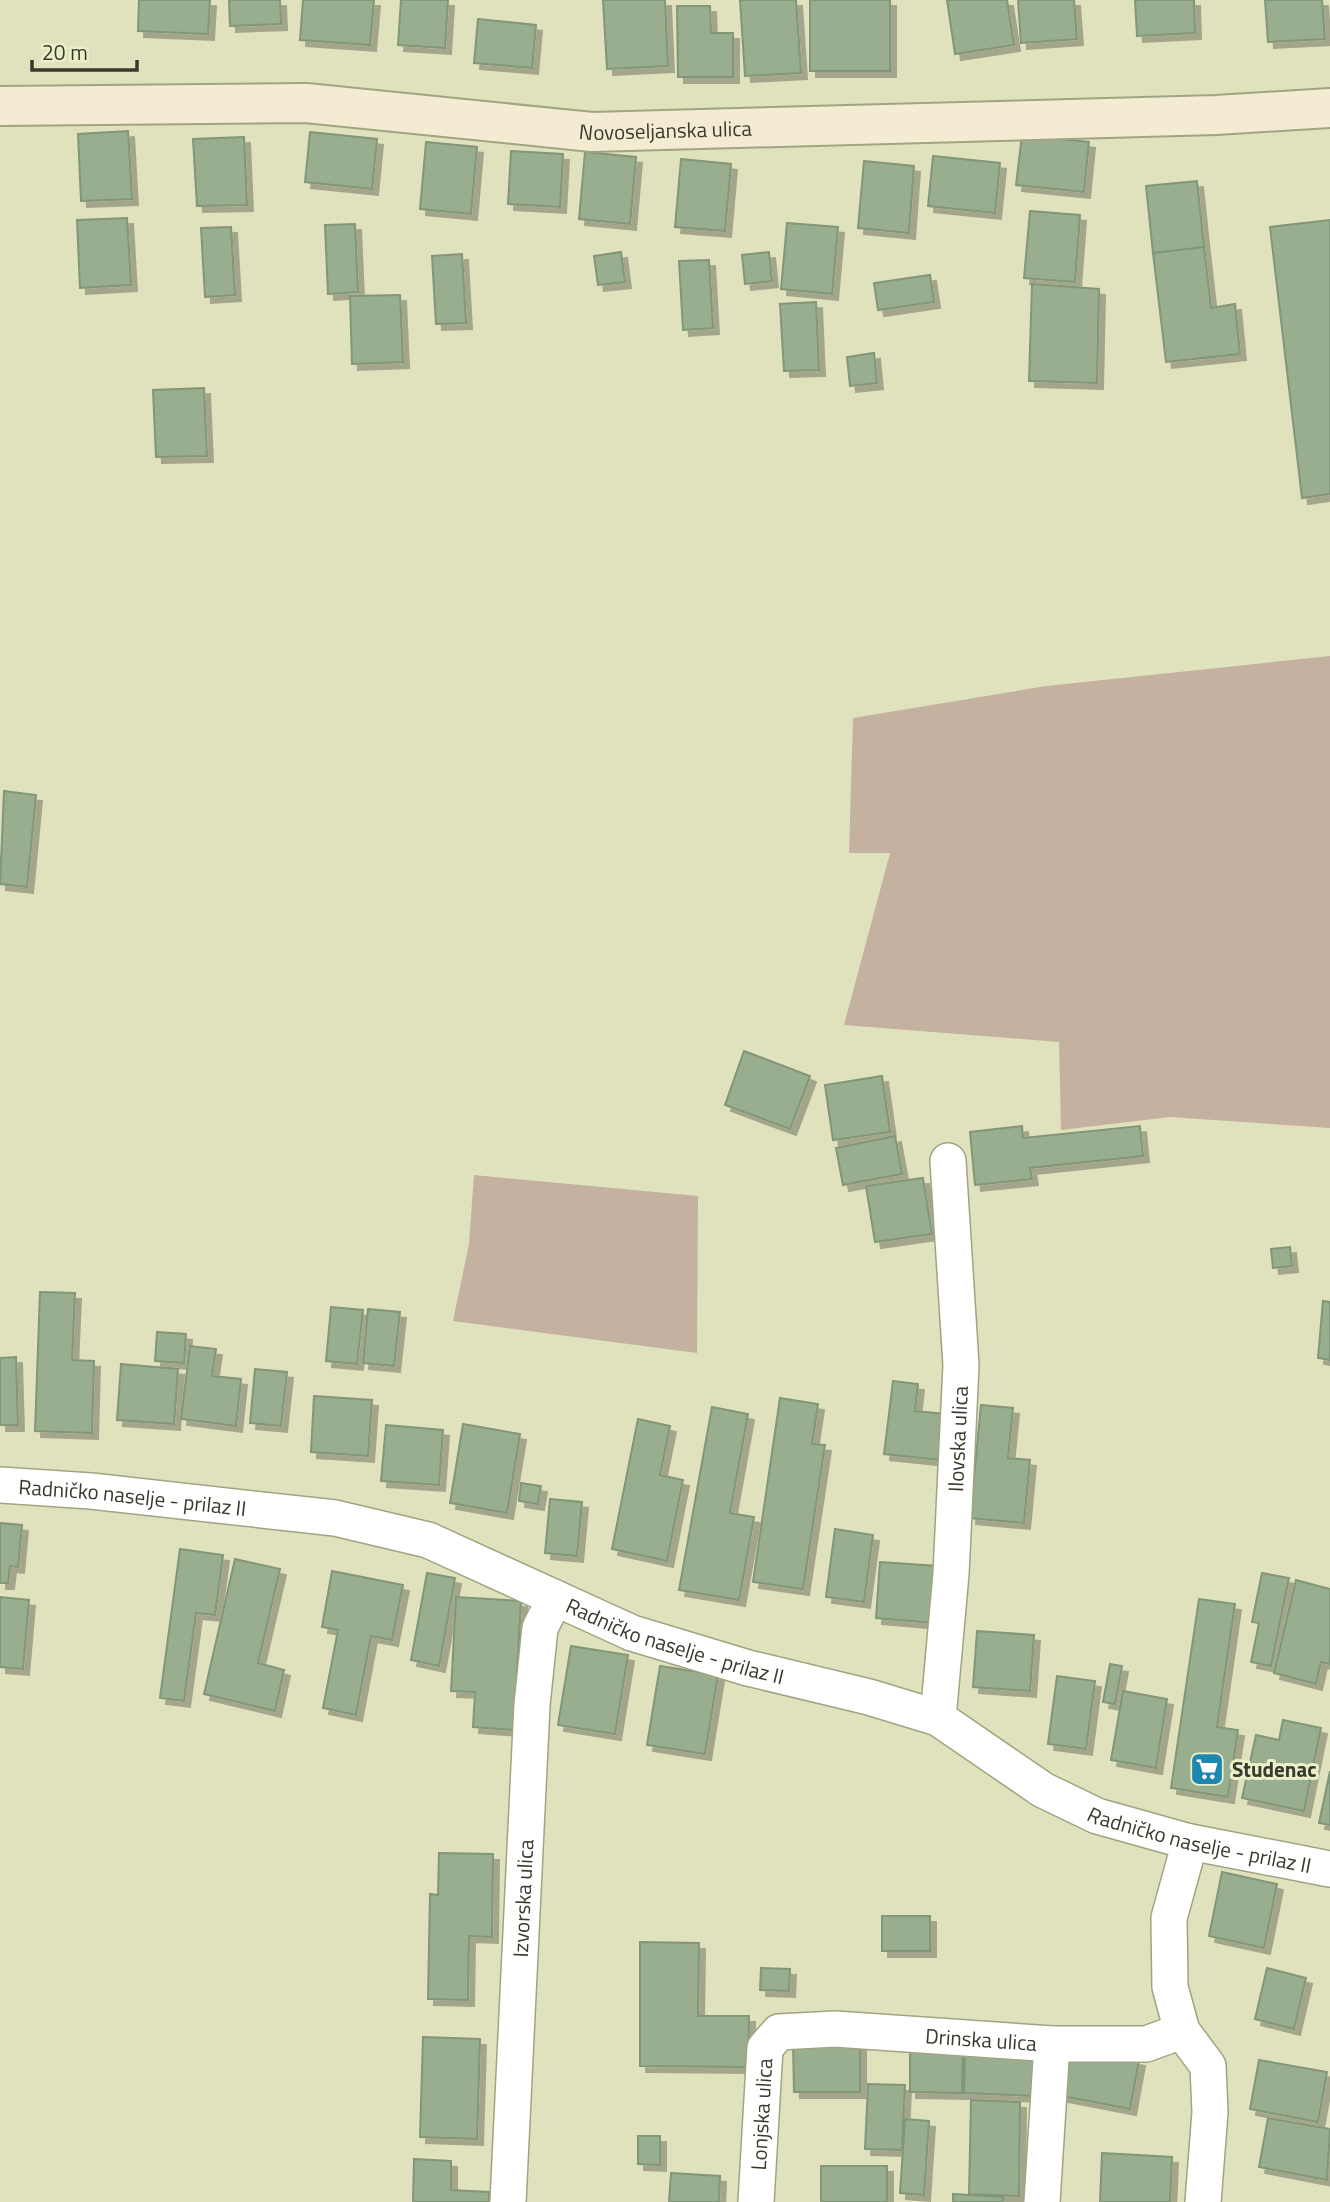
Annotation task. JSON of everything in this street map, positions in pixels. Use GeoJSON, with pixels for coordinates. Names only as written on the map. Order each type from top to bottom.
{"type":"FeatureCollection","features":[{"type":"Feature","properties":{"kind":"main road","name":"Novoseljanska ulica"},"geometry":{"type":"LineString","coordinates":[[0,106],[306,103],[592,132],[1216,115],[1330,108]]}},
{"type":"Feature","properties":{"kind":"street","name":"Ilovska ulica"},"geometry":{"type":"LineString","coordinates":[[938,1718],[951,1574],[961,1365],[948,1161]]}},
{"type":"Feature","properties":{"kind":"street","name":"Radničko naselje - prilaz II"},"geometry":{"type":"LineString","coordinates":[[0,1485],[102,1492],[335,1518],[428,1541],[632,1633],[748,1668],[869,1697],[938,1718],[1054,1796],[1097,1816],[1190,1842],[1330,1869]]}},
{"type":"Feature","properties":{"kind":"street","name":"Izvorska ulica"},"geometry":{"type":"LineString","coordinates":[[508,2202],[532,1705],[540,1628],[555,1598]]}},
{"type":"Feature","properties":{"kind":"street"},"geometry":{"type":"LineString","coordinates":[[1190,1842],[1168,1918],[1170,1987],[1182,2031],[1208,2066],[1210,2112],[1203,2202]]}},
{"type":"Feature","properties":{"kind":"street","name":"Drinska ulica"},"geometry":{"type":"LineString","coordinates":[[779,2032],[835,2029],[1052,2044],[1146,2044],[1182,2031]]}},
{"type":"Feature","properties":{"kind":"street","name":"Lonjska ulica"},"geometry":{"type":"LineString","coordinates":[[756,2202],[765,2048],[779,2032]]}},
{"type":"Feature","properties":{"kind":"street"},"geometry":{"type":"LineString","coordinates":[[1042,2202],[1052,2044]]}},
{"type":"Feature","properties":{"kind":"shaded area"},"geometry":{"type":"Polygon","coordinates":[[[1330,656],[1330,1128],[1170,1117],[1061,1130],[1059,1042],[844,1025],[890,853],[849,853],[853,718],[1046,686],[1330,656]]]}},
{"type":"Feature","properties":{"kind":"shaded area"},"geometry":{"type":"Polygon","coordinates":[[[474,1175],[698,1196],[697,1353],[453,1321],[469,1244],[474,1175]]]}},
{"type":"Feature","properties":{"kind":"building"},"geometry":{"type":"Polygon","coordinates":[[[139,0],[210,0],[208,34],[138,31],[139,0]]]}},
{"type":"Feature","properties":{"kind":"building"},"geometry":{"type":"Polygon","coordinates":[[[229,0],[280,0],[281,24],[230,26],[229,0]]]}},
{"type":"Feature","properties":{"kind":"building"},"geometry":{"type":"Polygon","coordinates":[[[303,0],[374,0],[370,45],[300,40],[303,0]]]}},
{"type":"Feature","properties":{"kind":"building"},"geometry":{"type":"Polygon","coordinates":[[[401,0],[448,0],[445,48],[398,45],[401,0]]]}},
{"type":"Feature","properties":{"kind":"building"},"geometry":{"type":"Polygon","coordinates":[[[603,0],[665,0],[668,66],[607,69],[603,0]]]}},
{"type":"Feature","properties":{"kind":"building"},"geometry":{"type":"Polygon","coordinates":[[[740,0],[796,0],[801,73],[745,76],[740,0]]]}},
{"type":"Feature","properties":{"kind":"building"},"geometry":{"type":"Polygon","coordinates":[[[810,0],[890,0],[890,71],[810,71],[810,0]]]}},
{"type":"Feature","properties":{"kind":"building"},"geometry":{"type":"Polygon","coordinates":[[[947,0],[1007,0],[1014,45],[955,54],[947,0]]]}},
{"type":"Feature","properties":{"kind":"building"},"geometry":{"type":"Polygon","coordinates":[[[1018,0],[1074,0],[1077,39],[1021,43],[1018,0]]]}},
{"type":"Feature","properties":{"kind":"building"},"geometry":{"type":"Polygon","coordinates":[[[1135,0],[1194,0],[1195,33],[1137,36],[1135,0]]]}},
{"type":"Feature","properties":{"kind":"building"},"geometry":{"type":"Polygon","coordinates":[[[1265,0],[1322,0],[1325,39],[1268,42],[1265,0]]]}},
{"type":"Feature","properties":{"kind":"building"},"geometry":{"type":"Polygon","coordinates":[[[677,6],[710,6],[711,33],[733,33],[733,77],[678,77],[677,6]]]}},
{"type":"Feature","properties":{"kind":"building"},"geometry":{"type":"Polygon","coordinates":[[[478,19],[536,25],[532,68],[474,63],[478,19]]]}},
{"type":"Feature","properties":{"kind":"building"},"geometry":{"type":"Polygon","coordinates":[[[128,131],[132,199],[81,201],[78,134],[128,131]]]}},
{"type":"Feature","properties":{"kind":"building"},"geometry":{"type":"Polygon","coordinates":[[[310,132],[377,139],[372,189],[305,182],[310,132]]]}},
{"type":"Feature","properties":{"kind":"building"},"geometry":{"type":"Polygon","coordinates":[[[1022,135],[1089,142],[1084,192],[1016,185],[1022,135]]]}},
{"type":"Feature","properties":{"kind":"building"},"geometry":{"type":"Polygon","coordinates":[[[244,137],[247,205],[197,206],[193,139],[244,137]]]}},
{"type":"Feature","properties":{"kind":"building"},"geometry":{"type":"Polygon","coordinates":[[[426,142],[477,147],[471,214],[420,209],[426,142]]]}},
{"type":"Feature","properties":{"kind":"building"},"geometry":{"type":"Polygon","coordinates":[[[511,151],[563,154],[560,207],[508,204],[511,151]]]}},
{"type":"Feature","properties":{"kind":"building"},"geometry":{"type":"Polygon","coordinates":[[[585,152],[636,157],[630,224],[579,219],[585,152]]]}},
{"type":"Feature","properties":{"kind":"building"},"geometry":{"type":"Polygon","coordinates":[[[933,156],[1000,163],[995,213],[928,206],[933,156]]]}},
{"type":"Feature","properties":{"kind":"building"},"geometry":{"type":"Polygon","coordinates":[[[681,159],[731,164],[725,231],[675,227],[681,159]]]}},
{"type":"Feature","properties":{"kind":"building"},"geometry":{"type":"Polygon","coordinates":[[[864,161],[914,166],[909,233],[858,228],[864,161]]]}},
{"type":"Feature","properties":{"kind":"building"},"geometry":{"type":"Polygon","coordinates":[[[1197,181],[1204,247],[1153,253],[1146,186],[1197,181]]]}},
{"type":"Feature","properties":{"kind":"building"},"geometry":{"type":"Polygon","coordinates":[[[1030,211],[1080,215],[1075,282],[1024,278],[1030,211]]]}},
{"type":"Feature","properties":{"kind":"building"},"geometry":{"type":"Polygon","coordinates":[[[127,218],[131,285],[80,288],[77,220],[127,218]]]}},
{"type":"Feature","properties":{"kind":"building"},"geometry":{"type":"Polygon","coordinates":[[[1330,220],[1330,494],[1302,498],[1270,227],[1330,220]]]}},
{"type":"Feature","properties":{"kind":"building"},"geometry":{"type":"Polygon","coordinates":[[[787,223],[838,227],[832,294],[781,289],[787,223]]]}},
{"type":"Feature","properties":{"kind":"building"},"geometry":{"type":"Polygon","coordinates":[[[355,224],[358,292],[328,294],[325,225],[355,224]]]}},
{"type":"Feature","properties":{"kind":"building"},"geometry":{"type":"Polygon","coordinates":[[[231,227],[235,295],[205,297],[201,228],[231,227]]]}},
{"type":"Feature","properties":{"kind":"building"},"geometry":{"type":"Polygon","coordinates":[[[1204,247],[1211,308],[1235,304],[1240,354],[1166,362],[1153,253],[1204,247]]]}},
{"type":"Feature","properties":{"kind":"building"},"geometry":{"type":"Polygon","coordinates":[[[621,252],[625,282],[598,285],[594,256],[621,252]]]}},
{"type":"Feature","properties":{"kind":"building"},"geometry":{"type":"Polygon","coordinates":[[[769,252],[772,281],[745,284],[742,255],[769,252]]]}},
{"type":"Feature","properties":{"kind":"building"},"geometry":{"type":"Polygon","coordinates":[[[462,254],[466,323],[436,324],[432,256],[462,254]]]}},
{"type":"Feature","properties":{"kind":"building"},"geometry":{"type":"Polygon","coordinates":[[[709,260],[713,328],[683,330],[679,261],[709,260]]]}},
{"type":"Feature","properties":{"kind":"building"},"geometry":{"type":"Polygon","coordinates":[[[930,275],[934,302],[878,310],[874,283],[930,275]]]}},
{"type":"Feature","properties":{"kind":"building"},"geometry":{"type":"Polygon","coordinates":[[[1032,284],[1099,289],[1097,383],[1029,381],[1032,284]]]}},
{"type":"Feature","properties":{"kind":"building"},"geometry":{"type":"Polygon","coordinates":[[[400,295],[403,362],[352,364],[350,296],[400,295]]]}},
{"type":"Feature","properties":{"kind":"building"},"geometry":{"type":"Polygon","coordinates":[[[816,302],[819,370],[784,371],[780,304],[816,302]]]}},
{"type":"Feature","properties":{"kind":"building"},"geometry":{"type":"Polygon","coordinates":[[[874,353],[877,383],[850,386],[847,357],[874,353]]]}},
{"type":"Feature","properties":{"kind":"building"},"geometry":{"type":"Polygon","coordinates":[[[204,388],[207,456],[156,457],[153,390],[204,388]]]}},
{"type":"Feature","properties":{"kind":"building"},"geometry":{"type":"Polygon","coordinates":[[[4,791],[36,795],[27,887],[0,884],[4,791]]]}},
{"type":"Feature","properties":{"kind":"building"},"geometry":{"type":"Polygon","coordinates":[[[744,1051],[810,1076],[790,1129],[725,1105],[744,1051]]]}},
{"type":"Feature","properties":{"kind":"building"},"geometry":{"type":"Polygon","coordinates":[[[882,1076],[890,1132],[833,1140],[825,1085],[882,1076]]]}},
{"type":"Feature","properties":{"kind":"building"},"geometry":{"type":"Polygon","coordinates":[[[1022,1126],[1023,1138],[1140,1126],[1143,1156],[1030,1168],[1032,1179],[975,1185],[970,1132],[1022,1126]]]}},
{"type":"Feature","properties":{"kind":"building"},"geometry":{"type":"Polygon","coordinates":[[[895,1136],[902,1174],[843,1185],[836,1148],[895,1136]]]}},
{"type":"Feature","properties":{"kind":"building"},"geometry":{"type":"Polygon","coordinates":[[[923,1178],[932,1234],[875,1242],[866,1186],[923,1178]]]}},
{"type":"Feature","properties":{"kind":"building"},"geometry":{"type":"Polygon","coordinates":[[[1290,1247],[1292,1266],[1273,1268],[1271,1249],[1290,1247]]]}},
{"type":"Feature","properties":{"kind":"building"},"geometry":{"type":"Polygon","coordinates":[[[40,1292],[75,1293],[72,1360],[94,1361],[92,1433],[35,1431],[40,1292]]]}},
{"type":"Feature","properties":{"kind":"building"},"geometry":{"type":"Polygon","coordinates":[[[1323,1301],[1330,1302],[1330,1360],[1318,1358],[1323,1301]]]}},
{"type":"Feature","properties":{"kind":"building"},"geometry":{"type":"Polygon","coordinates":[[[331,1307],[363,1310],[357,1364],[326,1361],[331,1307]]]}},
{"type":"Feature","properties":{"kind":"building"},"geometry":{"type":"Polygon","coordinates":[[[368,1309],[400,1312],[394,1366],[363,1363],[368,1309]]]}},
{"type":"Feature","properties":{"kind":"building"},"geometry":{"type":"Polygon","coordinates":[[[157,1332],[186,1334],[184,1363],[155,1361],[157,1332]]]}},
{"type":"Feature","properties":{"kind":"building"},"geometry":{"type":"Polygon","coordinates":[[[190,1346],[216,1349],[212,1376],[241,1379],[236,1426],[181,1419],[190,1346]]]}},
{"type":"Feature","properties":{"kind":"building"},"geometry":{"type":"Polygon","coordinates":[[[16,1357],[18,1425],[0,1425],[0,1358],[16,1357]]]}},
{"type":"Feature","properties":{"kind":"building"},"geometry":{"type":"Polygon","coordinates":[[[121,1364],[178,1369],[174,1424],[117,1420],[121,1364]]]}},
{"type":"Feature","properties":{"kind":"building"},"geometry":{"type":"Polygon","coordinates":[[[255,1369],[287,1372],[281,1426],[250,1423],[255,1369]]]}},
{"type":"Feature","properties":{"kind":"building"},"geometry":{"type":"Polygon","coordinates":[[[893,1381],[918,1384],[915,1411],[945,1414],[939,1460],[884,1454],[893,1381]]]}},
{"type":"Feature","properties":{"kind":"building"},"geometry":{"type":"Polygon","coordinates":[[[314,1396],[372,1400],[368,1456],[311,1452],[314,1396]]]}},
{"type":"Feature","properties":{"kind":"building"},"geometry":{"type":"Polygon","coordinates":[[[780,1398],[818,1404],[812,1444],[825,1445],[803,1589],[753,1582],[780,1398]]]}},
{"type":"Feature","properties":{"kind":"building"},"geometry":{"type":"Polygon","coordinates":[[[981,1405],[1013,1408],[1008,1458],[1030,1460],[1024,1523],[970,1518],[981,1405]]]}},
{"type":"Feature","properties":{"kind":"building"},"geometry":{"type":"Polygon","coordinates":[[[712,1407],[748,1414],[730,1513],[754,1517],[739,1600],[679,1590],[712,1407]]]}},
{"type":"Feature","properties":{"kind":"building"},"geometry":{"type":"Polygon","coordinates":[[[638,1419],[670,1426],[660,1475],[683,1480],[667,1561],[612,1549],[638,1419]]]}},
{"type":"Feature","properties":{"kind":"building"},"geometry":{"type":"Polygon","coordinates":[[[463,1424],[520,1434],[507,1513],[450,1503],[463,1424]]]}},
{"type":"Feature","properties":{"kind":"building"},"geometry":{"type":"Polygon","coordinates":[[[386,1425],[443,1430],[439,1485],[381,1481],[386,1425]]]}},
{"type":"Feature","properties":{"kind":"building"},"geometry":{"type":"Polygon","coordinates":[[[521,1483],[541,1486],[538,1504],[519,1501],[521,1483]]]}},
{"type":"Feature","properties":{"kind":"building"},"geometry":{"type":"Polygon","coordinates":[[[550,1499],[582,1502],[577,1556],[545,1553],[550,1499]]]}},
{"type":"Feature","properties":{"kind":"building"},"geometry":{"type":"Polygon","coordinates":[[[0,1523],[22,1525],[18,1567],[10,1566],[8,1583],[0,1583],[0,1523]]]}},
{"type":"Feature","properties":{"kind":"building"},"geometry":{"type":"Polygon","coordinates":[[[835,1529],[873,1535],[864,1602],[826,1597],[835,1529]]]}},
{"type":"Feature","properties":{"kind":"building"},"geometry":{"type":"Polygon","coordinates":[[[180,1549],[223,1555],[215,1615],[196,1613],[184,1701],[160,1698],[180,1549]]]}},
{"type":"Feature","properties":{"kind":"building"},"geometry":{"type":"Polygon","coordinates":[[[235,1559],[280,1569],[258,1663],[284,1670],[275,1711],[204,1694],[235,1559]]]}},
{"type":"Feature","properties":{"kind":"building"},"geometry":{"type":"Polygon","coordinates":[[[880,1562],[938,1566],[933,1623],[876,1618],[880,1562]]]}},
{"type":"Feature","properties":{"kind":"building"},"geometry":{"type":"Polygon","coordinates":[[[332,1571],[403,1585],[392,1640],[371,1636],[356,1715],[323,1708],[338,1630],[322,1627],[332,1571]]]}},
{"type":"Feature","properties":{"kind":"building"},"geometry":{"type":"Polygon","coordinates":[[[427,1573],[455,1578],[439,1666],[411,1660],[427,1573]]]}},
{"type":"Feature","properties":{"kind":"building"},"geometry":{"type":"Polygon","coordinates":[[[1262,1573],[1289,1578],[1271,1666],[1251,1662],[1259,1623],[1252,1622],[1262,1573]]]}},
{"type":"Feature","properties":{"kind":"building"},"geometry":{"type":"Polygon","coordinates":[[[1296,1580],[1330,1589],[1330,1664],[1321,1662],[1316,1684],[1274,1673],[1296,1580]]]}},
{"type":"Feature","properties":{"kind":"building"},"geometry":{"type":"Polygon","coordinates":[[[0,1597],[29,1600],[23,1669],[0,1667],[0,1597]]]}},
{"type":"Feature","properties":{"kind":"building"},"geometry":{"type":"Polygon","coordinates":[[[456,1597],[521,1601],[514,1730],[473,1727],[475,1692],[451,1691],[456,1597]]]}},
{"type":"Feature","properties":{"kind":"building"},"geometry":{"type":"Polygon","coordinates":[[[1199,1599],[1235,1604],[1217,1727],[1238,1730],[1228,1797],[1171,1788],[1199,1599]]]}},
{"type":"Feature","properties":{"kind":"building"},"geometry":{"type":"Polygon","coordinates":[[[977,1631],[1034,1635],[1030,1691],[973,1687],[977,1631]]]}},
{"type":"Feature","properties":{"kind":"building"},"geometry":{"type":"Polygon","coordinates":[[[571,1646],[628,1655],[615,1734],[558,1725],[571,1646]]]}},
{"type":"Feature","properties":{"kind":"building"},"geometry":{"type":"Polygon","coordinates":[[[1110,1664],[1122,1666],[1115,1704],[1103,1702],[1110,1664]]]}},
{"type":"Feature","properties":{"kind":"building"},"geometry":{"type":"Polygon","coordinates":[[[660,1666],[718,1675],[705,1754],[647,1745],[660,1666]]]}},
{"type":"Feature","properties":{"kind":"building"},"geometry":{"type":"Polygon","coordinates":[[[1057,1676],[1095,1681],[1086,1749],[1048,1744],[1057,1676]]]}},
{"type":"Feature","properties":{"kind":"building"},"geometry":{"type":"Polygon","coordinates":[[[1123,1691],[1167,1699],[1156,1768],[1111,1760],[1123,1691]]]}},
{"type":"Feature","properties":{"kind":"building"},"geometry":{"type":"Polygon","coordinates":[[[1283,1720],[1321,1728],[1304,1811],[1242,1798],[1256,1735],[1279,1740],[1283,1720]]]}},
{"type":"Feature","properties":{"kind":"building"},"geometry":{"type":"Polygon","coordinates":[[[1330,1771],[1330,1825],[1319,1823],[1330,1771]]]}},
{"type":"Feature","properties":{"kind":"building"},"geometry":{"type":"Polygon","coordinates":[[[439,1853],[493,1854],[492,1937],[469,1936],[468,2000],[428,1999],[430,1894],[438,1895],[439,1853]]]}},
{"type":"Feature","properties":{"kind":"building"},"geometry":{"type":"Polygon","coordinates":[[[1222,1872],[1277,1884],[1264,1948],[1209,1936],[1222,1872]]]}},
{"type":"Feature","properties":{"kind":"building"},"geometry":{"type":"Polygon","coordinates":[[[882,1916],[930,1916],[930,1951],[882,1951],[882,1916]]]}},
{"type":"Feature","properties":{"kind":"building"},"geometry":{"type":"Polygon","coordinates":[[[640,1942],[699,1943],[698,2016],[749,2016],[748,2067],[640,2066],[640,1942]]]}},
{"type":"Feature","properties":{"kind":"building"},"geometry":{"type":"Polygon","coordinates":[[[761,1968],[790,1969],[789,1991],[760,1990],[761,1968]]]}},
{"type":"Feature","properties":{"kind":"building"},"geometry":{"type":"Polygon","coordinates":[[[1267,1968],[1306,1978],[1294,2029],[1255,2019],[1267,1968]]]}},
{"type":"Feature","properties":{"kind":"building"},"geometry":{"type":"Polygon","coordinates":[[[423,2037],[480,2039],[477,2139],[420,2137],[423,2037]]]}},
{"type":"Feature","properties":{"kind":"building"},"geometry":{"type":"Polygon","coordinates":[[[793,2043],[860,2043],[860,2092],[794,2092],[793,2043]]]}},
{"type":"Feature","properties":{"kind":"building"},"geometry":{"type":"Polygon","coordinates":[[[963,2043],[962,2093],[910,2092],[910,2044],[963,2043]]]}},
{"type":"Feature","properties":{"kind":"building"},"geometry":{"type":"Polygon","coordinates":[[[965,2043],[1035,2045],[1033,2096],[964,2093],[965,2043]]]}},
{"type":"Feature","properties":{"kind":"building"},"geometry":{"type":"Polygon","coordinates":[[[1071,2047],[1139,2060],[1130,2109],[1062,2096],[1071,2047]]]}},
{"type":"Feature","properties":{"kind":"building"},"geometry":{"type":"Polygon","coordinates":[[[1259,2060],[1327,2072],[1318,2122],[1250,2109],[1259,2060]]]}},
{"type":"Feature","properties":{"kind":"building"},"geometry":{"type":"Polygon","coordinates":[[[868,2084],[905,2085],[902,2150],[865,2149],[868,2084]]]}},
{"type":"Feature","properties":{"kind":"building"},"geometry":{"type":"Polygon","coordinates":[[[971,2100],[1020,2102],[1019,2196],[969,2194],[971,2100]]]}},
{"type":"Feature","properties":{"kind":"building"},"geometry":{"type":"Polygon","coordinates":[[[1268,2118],[1330,2129],[1327,2180],[1259,2167],[1268,2118]]]}},
{"type":"Feature","properties":{"kind":"building"},"geometry":{"type":"Polygon","coordinates":[[[905,2119],[929,2121],[924,2195],[900,2193],[905,2119]]]}},
{"type":"Feature","properties":{"kind":"building"},"geometry":{"type":"Polygon","coordinates":[[[638,2136],[660,2136],[660,2165],[638,2164],[638,2136]]]}},
{"type":"Feature","properties":{"kind":"building"},"geometry":{"type":"Polygon","coordinates":[[[1102,2153],[1172,2157],[1170,2202],[1100,2202],[1102,2153]]]}},
{"type":"Feature","properties":{"kind":"building"},"geometry":{"type":"Polygon","coordinates":[[[414,2159],[451,2161],[451,2190],[489,2192],[489,2202],[413,2202],[414,2159]]]}},
{"type":"Feature","properties":{"kind":"building"},"geometry":{"type":"Polygon","coordinates":[[[821,2166],[887,2166],[887,2202],[821,2202],[821,2166]]]}},
{"type":"Feature","properties":{"kind":"building"},"geometry":{"type":"Polygon","coordinates":[[[671,2173],[720,2176],[719,2202],[669,2202],[671,2173]]]}},
{"type":"Feature","properties":{"kind":"building"},"geometry":{"type":"Polygon","coordinates":[[[953,2194],[1003,2197],[1003,2202],[953,2202],[953,2194]]]}},
{"type":"Feature","properties":{"kind":"place","name":"Studenac"},"geometry":{"type":"Point","coordinates":[1207,1769]}}]}
